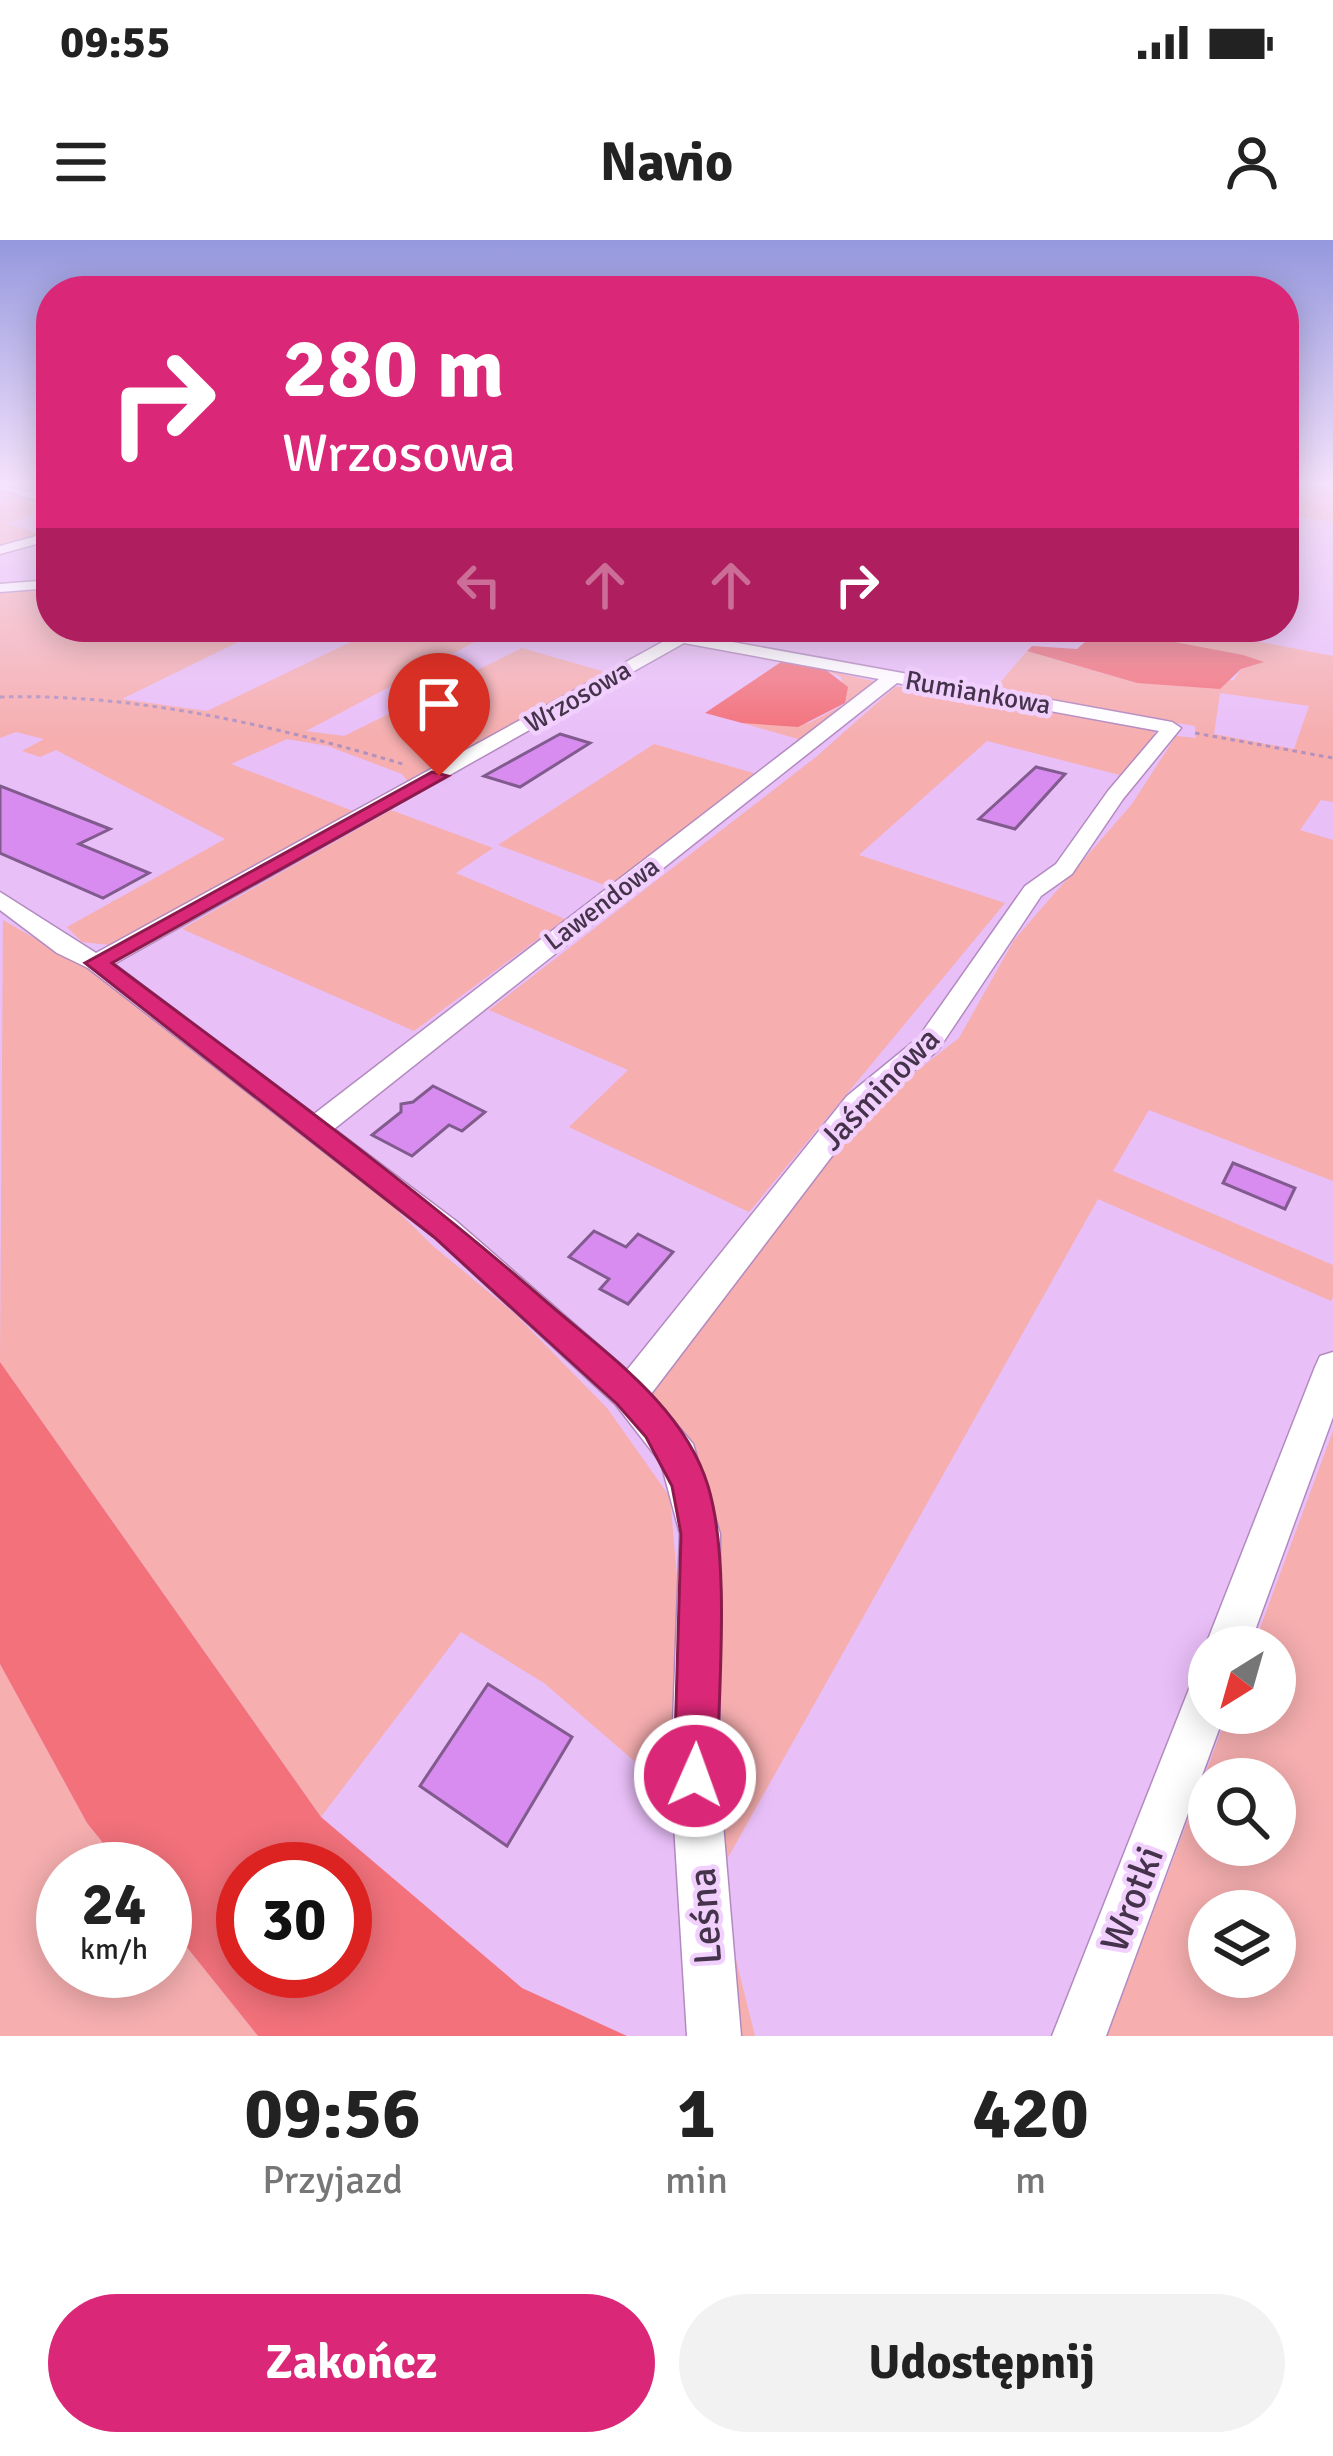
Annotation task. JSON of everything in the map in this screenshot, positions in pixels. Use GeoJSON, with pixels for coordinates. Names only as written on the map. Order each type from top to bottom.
{"type":"FeatureCollection","features":[{"type":"Feature","properties":{"kind":"street"},"geometry":{"type":"LineString","coordinates":[[0,588],[36,585]]}},
{"type":"Feature","properties":{"kind":"street","name":"Wrzosowa"},"geometry":{"type":"LineString","coordinates":[[97,963],[673,642]]}},
{"type":"Feature","properties":{"kind":"street","name":"Rumiankowa"},"geometry":{"type":"LineString","coordinates":[[726,642],[773,646],[892,678],[1172,728]]}},
{"type":"Feature","properties":{"kind":"street","name":"Lawendowa"},"geometry":{"type":"LineString","coordinates":[[312,1130],[892,678]]}},
{"type":"Feature","properties":{"kind":"street","name":"Jaśminowa"},"geometry":{"type":"LineString","coordinates":[[629,1394],[857,1103],[928,1044],[1033,891],[1064,869],[1115,795],[1172,728]]}},
{"type":"Feature","properties":{"kind":"street","name":"Leśna"},"geometry":{"type":"LineString","coordinates":[[0,899],[66,948],[97,963],[445,1229],[629,1394],[679,1456],[700,1534],[695,1776],[714,2036]]}},
{"type":"Feature","properties":{"kind":"street"},"geometry":{"type":"LineString","coordinates":[[1235,1626],[1333,1367]]}},
{"type":"Feature","properties":{"kind":"street","name":"Wrotki"},"geometry":{"type":"LineString","coordinates":[[1079,2036],[1194,1734]]}},
{"type":"Feature","properties":{"kind":"path"},"geometry":{"type":"LineString","coordinates":[[0,698],[63,695],[184,714],[349,746],[439,776]]}},
{"type":"Feature","properties":{"kind":"path"},"geometry":{"type":"LineString","coordinates":[[1172,728],[1333,758]]}},
{"type":"Feature","properties":{"kind":"shaded area"},"geometry":{"type":"Polygon","coordinates":[[[36,587],[36,642],[238,642],[122,699],[207,711],[351,642],[475,642],[306,731],[344,736],[522,648],[605,672],[408,782],[402,774],[328,746],[287,739],[231,764],[353,811],[109,945],[82,942],[67,927],[225,839],[56,750],[40,757],[22,751],[44,739],[16,732],[0,738],[0,591],[36,587]]]}},
{"type":"Feature","properties":{"kind":"shaded area"},"geometry":{"type":"Polygon","coordinates":[[[1085,642],[1175,642],[1264,662],[1241,669],[1220,689],[1137,683],[1027,651],[1032,646],[1077,649],[1085,642]]]}},
{"type":"Feature","properties":{"kind":"shaded area"},"geometry":{"type":"Polygon","coordinates":[[[1168,642],[1261,642],[1333,656],[1333,802],[1321,800],[1300,830],[1333,840],[1333,1181],[1149,1110],[1113,1171],[1333,1265],[1331,1301],[1098,1199],[716,1879],[712,1583],[652,1394],[870,1107],[959,1038],[1014,940],[1132,804],[1176,736],[1196,738],[1195,726],[992,692],[1027,651],[1137,683],[1234,680],[1241,669],[1262,662],[1168,642]],[[1220,693],[1214,734],[1294,749],[1309,706],[1220,693]]]}},
{"type":"Feature","properties":{"kind":"shaded area"},"geometry":{"type":"Polygon","coordinates":[[[784,660],[826,670],[848,687],[845,703],[798,727],[742,723],[705,713],[784,660]]]}},
{"type":"Feature","properties":{"kind":"shaded area"},"geometry":{"type":"Polygon","coordinates":[[[826,670],[877,682],[805,741],[742,723],[809,723],[845,704],[841,677],[826,670]]]}},
{"type":"Feature","properties":{"kind":"shaded area"},"geometry":{"type":"Polygon","coordinates":[[[919,686],[1153,729],[1156,738],[1120,775],[987,741],[859,855],[1005,903],[749,1212],[569,1127],[628,1070],[489,1010],[816,757],[895,687],[919,686]]]}},
{"type":"Feature","properties":{"kind":"shaded area"},"geometry":{"type":"Polygon","coordinates":[[[654,744],[760,775],[610,887],[498,845],[654,744]]]}},
{"type":"Feature","properties":{"kind":"shaded area"},"geometry":{"type":"Polygon","coordinates":[[[391,810],[493,848],[456,873],[565,919],[414,1031],[182,929],[391,810]]]}},
{"type":"Feature","properties":{"kind":"shaded area"},"geometry":{"type":"Polygon","coordinates":[[[3,920],[102,977],[361,1175],[433,1246],[515,1314],[607,1408],[670,1497],[681,1622],[677,1798],[544,1683],[461,1632],[321,1817],[0,1362],[3,920]]]}},
{"type":"Feature","properties":{"kind":"shaded area"},"geometry":{"type":"Polygon","coordinates":[[[0,1362],[321,1817],[350,1842],[216,1842],[216,1984],[192,1954],[192,1842],[102,1842],[87,1823],[0,1664],[0,1362]]]}},
{"type":"Feature","properties":{"kind":"shaded area"},"geometry":{"type":"Polygon","coordinates":[[[1333,1431],[1333,2036],[1107,2036],[1188,1820],[1188,1866],[1296,1866],[1296,1758],[1211,1758],[1220,1734],[1296,1734],[1296,1626],[1261,1626],[1333,1431]]]}},
{"type":"Feature","properties":{"kind":"shaded area"},"geometry":{"type":"Polygon","coordinates":[[[0,1664],[87,1823],[102,1842],[36,1842],[36,1998],[192,1998],[192,1954],[216,1984],[216,1998],[228,1998],[258,2036],[0,2036],[0,1664]]]}},
{"type":"Feature","properties":{"kind":"shaded area"},"geometry":{"type":"Polygon","coordinates":[[[372,1860],[522,1988],[627,2036],[258,2036],[228,1998],[372,1998],[372,1860]]]}},
{"type":"Feature","properties":{"kind":"shaded area"},"geometry":{"type":"Polygon","coordinates":[[[716,1879],[755,2036],[734,2036],[716,1879]]]}},
{"type":"Feature","properties":{"kind":"building"},"geometry":{"type":"Polygon","coordinates":[[[560,734],[590,743],[520,787],[484,776],[560,734]]]}},
{"type":"Feature","properties":{"kind":"building"},"geometry":{"type":"Polygon","coordinates":[[[1036,767],[1065,774],[1015,829],[979,819],[1036,767]]]}},
{"type":"Feature","properties":{"kind":"building"},"geometry":{"type":"Polygon","coordinates":[[[0,786],[110,829],[79,844],[149,873],[103,898],[0,853],[0,786]]]}},
{"type":"Feature","properties":{"kind":"building"},"geometry":{"type":"Polygon","coordinates":[[[433,1086],[485,1112],[462,1131],[449,1125],[412,1156],[372,1135],[401,1112],[401,1104],[413,1102],[433,1086]]]}},
{"type":"Feature","properties":{"kind":"building"},"geometry":{"type":"Polygon","coordinates":[[[1233,1163],[1295,1188],[1285,1209],[1223,1183],[1233,1163]]]}},
{"type":"Feature","properties":{"kind":"building"},"geometry":{"type":"Polygon","coordinates":[[[594,1231],[626,1247],[638,1234],[673,1252],[628,1304],[600,1289],[609,1279],[569,1257],[594,1231]]]}},
{"type":"Feature","properties":{"kind":"building"},"geometry":{"type":"Polygon","coordinates":[[[488,1684],[572,1737],[507,1846],[420,1786],[488,1684]]]}},
{"type":"Feature","properties":{"kind":"route"},"geometry":{"type":"LineString","coordinates":[[439,776],[97,963],[445,1229],[629,1394],[658,1427],[679,1456],[700,1534],[702,1622],[695,1776]]}}]}
